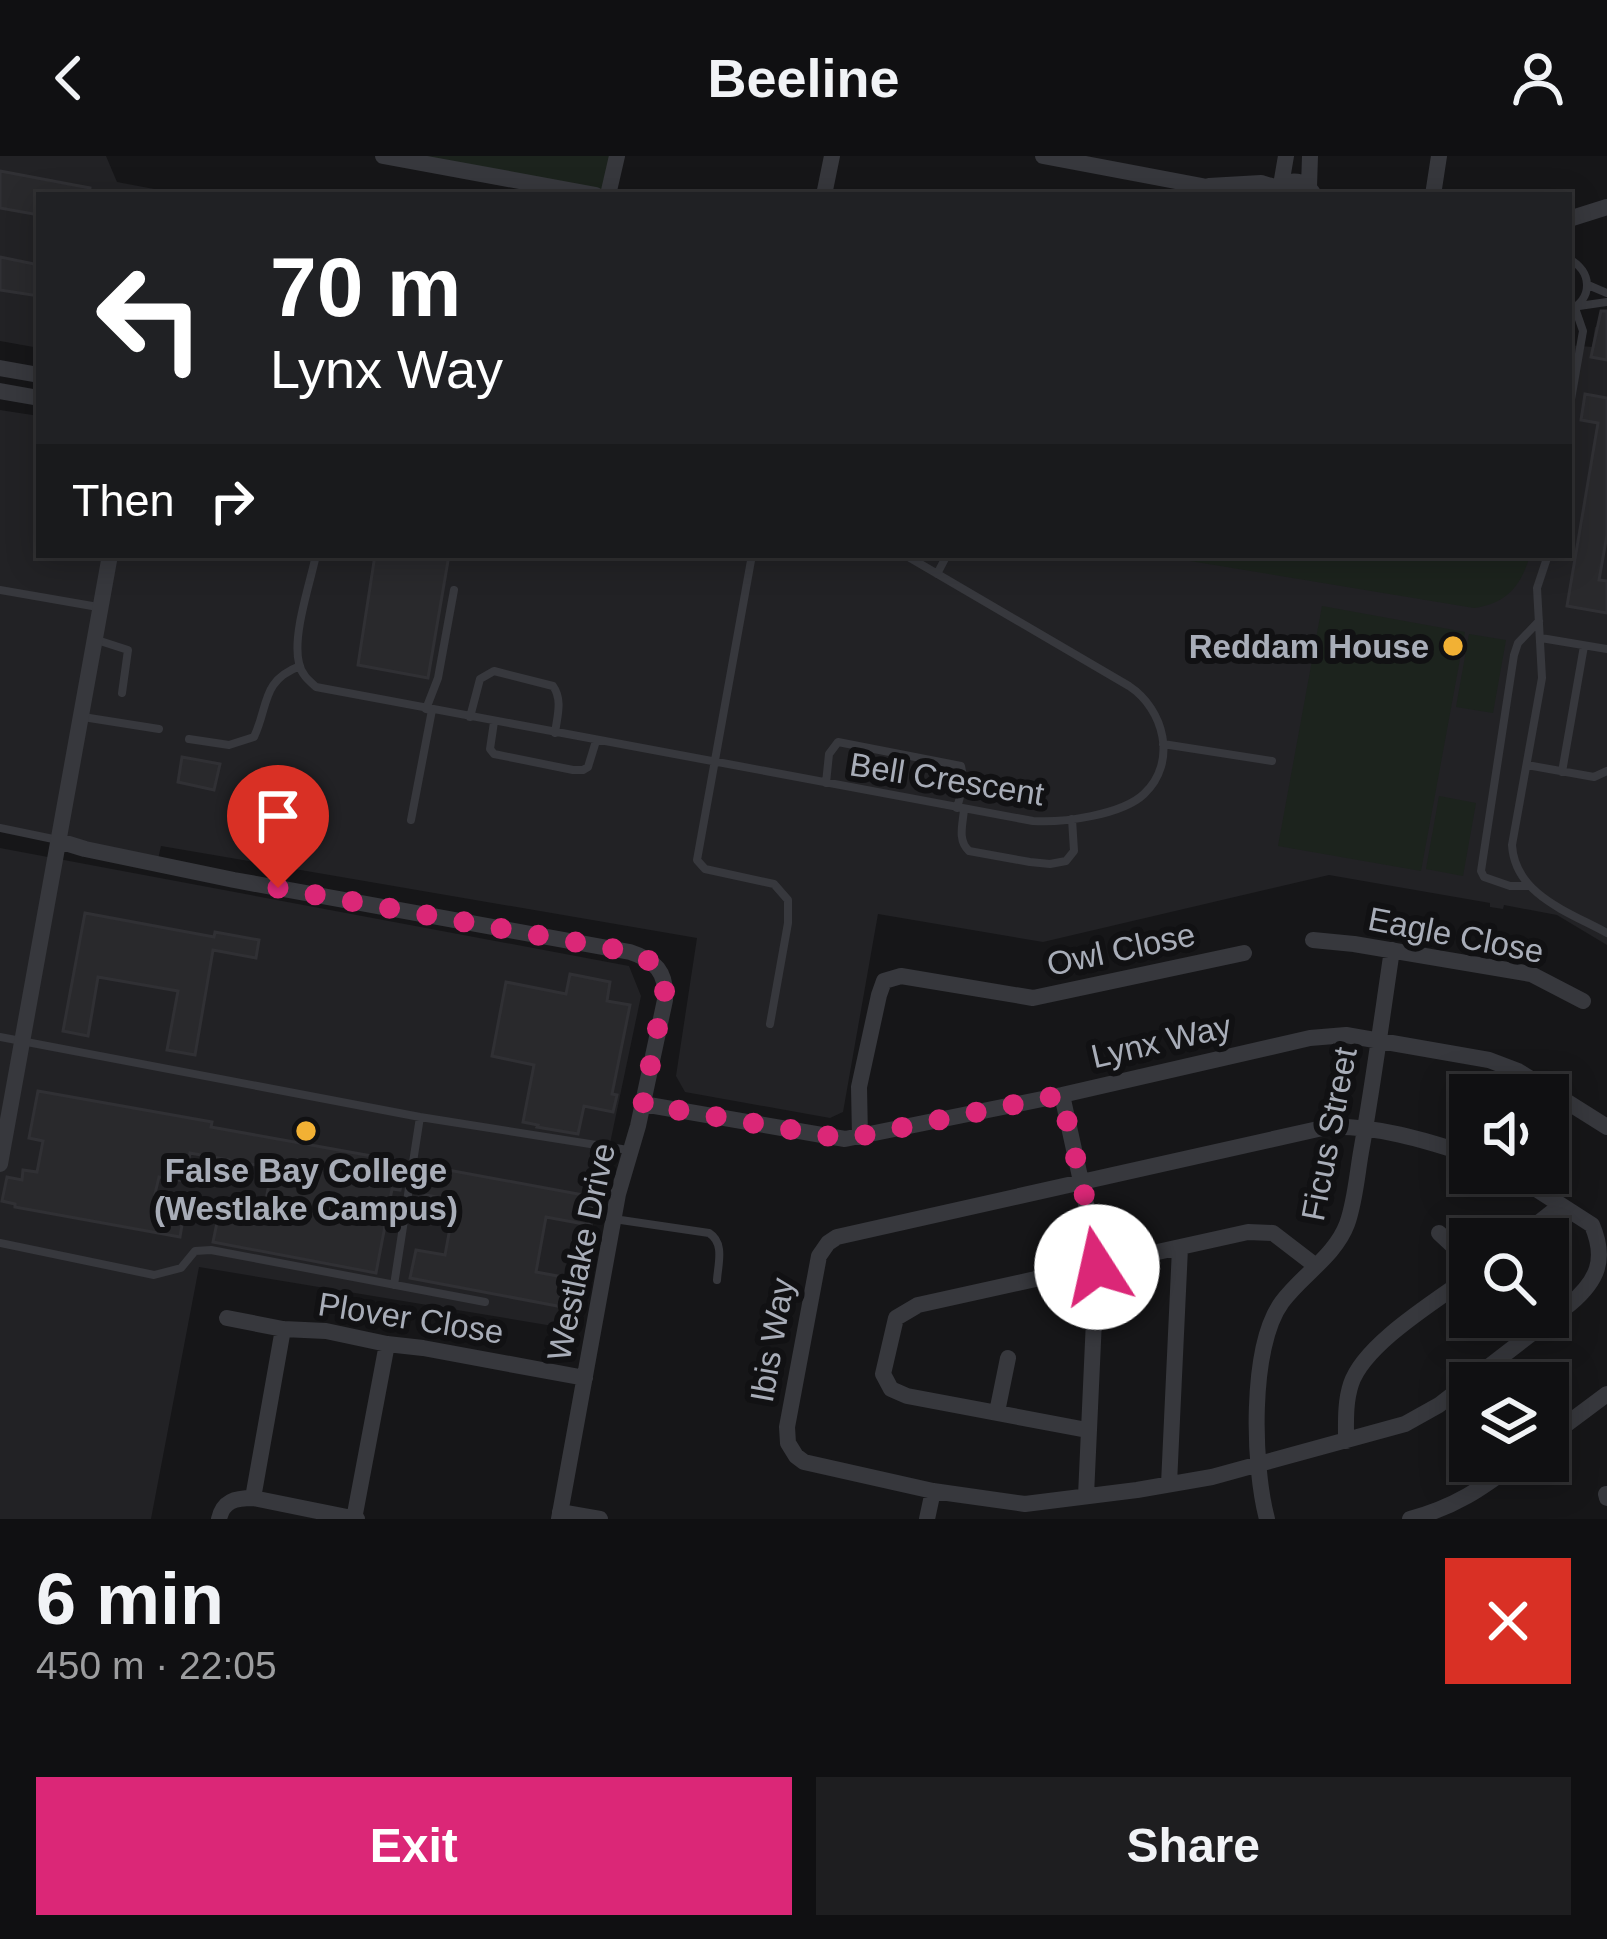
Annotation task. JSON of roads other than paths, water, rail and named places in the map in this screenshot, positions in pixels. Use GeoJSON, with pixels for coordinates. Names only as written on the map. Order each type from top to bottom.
{"type":"FeatureCollection","features":[{"type":"Feature","properties":{"kind":"street"},"geometry":{"type":"LineString","coordinates":[[382,156],[581,192]]}},
{"type":"Feature","properties":{"kind":"street"},"geometry":{"type":"LineString","coordinates":[[609,192],[617,156]]}},
{"type":"Feature","properties":{"kind":"street"},"geometry":{"type":"LineString","coordinates":[[825,192],[832,156]]}},
{"type":"Feature","properties":{"kind":"street"},"geometry":{"type":"LineString","coordinates":[[1042,156],[1202,186],[1261,183],[1277,189],[1295,181],[1312,191]]}},
{"type":"Feature","properties":{"kind":"street"},"geometry":{"type":"LineString","coordinates":[[1277,189],[1286,156]]}},
{"type":"Feature","properties":{"kind":"street"},"geometry":{"type":"LineString","coordinates":[[1310,156],[1312,191]]}},
{"type":"Feature","properties":{"kind":"street"},"geometry":{"type":"LineString","coordinates":[[1433,192],[1439,156]]}},
{"type":"Feature","properties":{"kind":"street"},"geometry":{"type":"LineString","coordinates":[[1202,186],[1215,192]]}},
{"type":"Feature","properties":{"kind":"street"},"geometry":{"type":"LineString","coordinates":[[1572,217],[1607,207]]}},
{"type":"Feature","properties":{"kind":"street"},"geometry":{"type":"LineString","coordinates":[[0,368],[36,374]]}},
{"type":"Feature","properties":{"kind":"street"},"geometry":{"type":"LineString","coordinates":[[0,391],[36,397]]}},
{"type":"Feature","properties":{"kind":"street"},"geometry":{"type":"LineString","coordinates":[[0,1164],[109,558]]}},
{"type":"Feature","properties":{"kind":"street","name":"Westlake Drive"},"geometry":{"type":"LineString","coordinates":[[59,841],[234,880],[580,941],[646,957],[661,970],[665,989],[614,1219],[560,1515]]}},
{"type":"Feature","properties":{"kind":"street","name":"Eagle Close"},"geometry":{"type":"LineString","coordinates":[[1313,940],[1531,974],[1583,1000]]}},
{"type":"Feature","properties":{"kind":"street","name":"Ficus Street"},"geometry":{"type":"LineString","coordinates":[[1267,1519],[1258,1481],[1265,1339],[1280,1305],[1334,1247],[1348,1221],[1392,950]]}},
{"type":"Feature","properties":{"kind":"street","name":"Owl Close"},"geometry":{"type":"LineString","coordinates":[[860,1137],[859,1087],[879,995],[889,978],[914,976],[1033,998],[1244,953]]}},
{"type":"Feature","properties":{"kind":"street","name":"Lynx Way"},"geometry":{"type":"LineString","coordinates":[[643,1104],[830,1138],[860,1137],[1329,1035],[1504,1065],[1607,1127]]}},
{"type":"Feature","properties":{"kind":"street"},"geometry":{"type":"LineString","coordinates":[[1061,1095],[1097,1267],[1086,1496]]}},
{"type":"Feature","properties":{"kind":"street","name":"Ibis Way"},"geometry":{"type":"LineString","coordinates":[[1449,1149],[1365,1129],[1327,1127],[848,1234],[821,1251],[787,1427],[788,1443],[805,1462],[933,1491],[1025,1504],[1169,1484],[1406,1424],[1589,1287],[1603,1264],[1600,1236],[1592,1225],[1561,1205]]}},
{"type":"Feature","properties":{"kind":"street"},"geometry":{"type":"LineString","coordinates":[[1544,1194],[1561,1205],[1545,1218]]}},
{"type":"Feature","properties":{"kind":"street"},"geometry":{"type":"LineString","coordinates":[[1087,1430],[891,1389],[883,1374],[896,1318],[918,1305],[1248,1232],[1263,1231],[1281,1238],[1316,1266]]}},
{"type":"Feature","properties":{"kind":"street"},"geometry":{"type":"LineString","coordinates":[[1439,1233],[1449,1242]]}},
{"type":"Feature","properties":{"kind":"street"},"geometry":{"type":"LineString","coordinates":[[1169,1484],[1180,1248]]}},
{"type":"Feature","properties":{"kind":"street"},"geometry":{"type":"LineString","coordinates":[[1346,1441],[1349,1388],[1359,1366],[1382,1342],[1449,1292]]}},
{"type":"Feature","properties":{"kind":"street","name":"Plover Close"},"geometry":{"type":"LineString","coordinates":[[226,1318],[326,1331],[585,1378]]}},
{"type":"Feature","properties":{"kind":"street"},"geometry":{"type":"LineString","coordinates":[[253,1498],[283,1329]]}},
{"type":"Feature","properties":{"kind":"street"},"geometry":{"type":"LineString","coordinates":[[219,1519],[223,1506],[253,1498],[356,1519],[387,1345]]}},
{"type":"Feature","properties":{"kind":"street"},"geometry":{"type":"LineString","coordinates":[[997,1412],[1008,1358]]}},
{"type":"Feature","properties":{"kind":"street"},"geometry":{"type":"LineString","coordinates":[[1569,1422],[1607,1394]]}},
{"type":"Feature","properties":{"kind":"street"},"geometry":{"type":"LineString","coordinates":[[1410,1519],[1452,1506],[1490,1482]]}},
{"type":"Feature","properties":{"kind":"street"},"geometry":{"type":"LineString","coordinates":[[927,1519],[933,1491]]}},
{"type":"Feature","properties":{"kind":"street"},"geometry":{"type":"LineString","coordinates":[[560,1515],[600,1519]]}},
{"type":"Feature","properties":{"kind":"lane"},"geometry":{"type":"LineString","coordinates":[[1572,261],[1583,268],[1588,285],[1587,294],[1574,308]]}},
{"type":"Feature","properties":{"kind":"lane"},"geometry":{"type":"LineString","coordinates":[[1588,285],[1607,297]]}},
{"type":"Feature","properties":{"kind":"lane"},"geometry":{"type":"LineString","coordinates":[[1574,308],[1607,297]]}},
{"type":"Feature","properties":{"kind":"lane"},"geometry":{"type":"LineString","coordinates":[[1572,393],[1582,331],[1574,308]]}},
{"type":"Feature","properties":{"kind":"lane"},"geometry":{"type":"LineString","coordinates":[[189,739],[230,745],[254,736],[273,683],[299,666],[298,640],[315,558]]}},
{"type":"Feature","properties":{"kind":"lane"},"geometry":{"type":"LineString","coordinates":[[751,558],[697,860],[701,868],[768,881],[788,900],[770,1024]]}},
{"type":"Feature","properties":{"kind":"lane"},"geometry":{"type":"LineString","coordinates":[[910,558],[1138,693],[1155,712],[1163,744],[1272,761]]}},
{"type":"Feature","properties":{"kind":"lane"},"geometry":{"type":"LineString","coordinates":[[937,574],[945,558]]}},
{"type":"Feature","properties":{"kind":"lane"},"geometry":{"type":"LineString","coordinates":[[1547,558],[1537,588],[1543,678],[1512,845],[1517,869],[1528,886],[1607,933]]}},
{"type":"Feature","properties":{"kind":"lane"},"geometry":{"type":"LineString","coordinates":[[0,590],[100,608]]}},
{"type":"Feature","properties":{"kind":"lane"},"geometry":{"type":"LineString","coordinates":[[411,820],[454,590]]}},
{"type":"Feature","properties":{"kind":"lane"},"geometry":{"type":"LineString","coordinates":[[1528,886],[1492,882],[1481,871],[1514,655],[1518,643],[1539,621]]}},
{"type":"Feature","properties":{"kind":"lane"},"geometry":{"type":"LineString","coordinates":[[1541,638],[1607,649]]}},
{"type":"Feature","properties":{"kind":"lane"},"geometry":{"type":"LineString","coordinates":[[94,639],[128,650],[122,693]]}},
{"type":"Feature","properties":{"kind":"lane"},"geometry":{"type":"LineString","coordinates":[[1562,772],[1584,646]]}},
{"type":"Feature","properties":{"kind":"lane","name":"Bell Crescent"},"geometry":{"type":"LineString","coordinates":[[299,666],[316,687],[1033,821],[1113,811],[1146,793],[1159,768],[1163,744]]}},
{"type":"Feature","properties":{"kind":"lane"},"geometry":{"type":"LineString","coordinates":[[470,717],[480,679],[494,671],[553,686],[560,703],[555,733]]}},
{"type":"Feature","properties":{"kind":"lane"},"geometry":{"type":"LineString","coordinates":[[80,717],[159,729]]}},
{"type":"Feature","properties":{"kind":"lane"},"geometry":{"type":"LineString","coordinates":[[494,722],[490,748],[494,754],[573,770],[588,767],[596,741]]}},
{"type":"Feature","properties":{"kind":"lane"},"geometry":{"type":"LineString","coordinates":[[826,783],[830,754],[838,742],[961,766],[962,844],[968,851],[1030,862],[1061,863],[1071,856],[1072,819]]}},
{"type":"Feature","properties":{"kind":"lane"},"geometry":{"type":"LineString","coordinates":[[1527,765],[1594,777],[1607,771]]}},
{"type":"Feature","properties":{"kind":"lane"},"geometry":{"type":"LineString","coordinates":[[0,828],[59,841]]}},
{"type":"Feature","properties":{"kind":"lane"},"geometry":{"type":"LineString","coordinates":[[0,1037],[420,1117],[630,1150]]}},
{"type":"Feature","properties":{"kind":"lane"},"geometry":{"type":"LineString","coordinates":[[394,1285],[420,1117]]}},
{"type":"Feature","properties":{"kind":"lane"},"geometry":{"type":"LineString","coordinates":[[614,1219],[710,1233],[720,1247],[717,1280]]}},
{"type":"Feature","properties":{"kind":"lane"},"geometry":{"type":"LineString","coordinates":[[0,1243],[154,1275],[174,1272],[202,1249],[485,1302]]}},
{"type":"Feature","properties":{"kind":"place","name":"Reddam House"},"geometry":{"type":"Point","coordinates":[1453,646]}},
{"type":"Feature","properties":{"kind":"place","name":"False Bay College (Westlake Campus)"},"geometry":{"type":"Point","coordinates":[306,1131]}}]}
